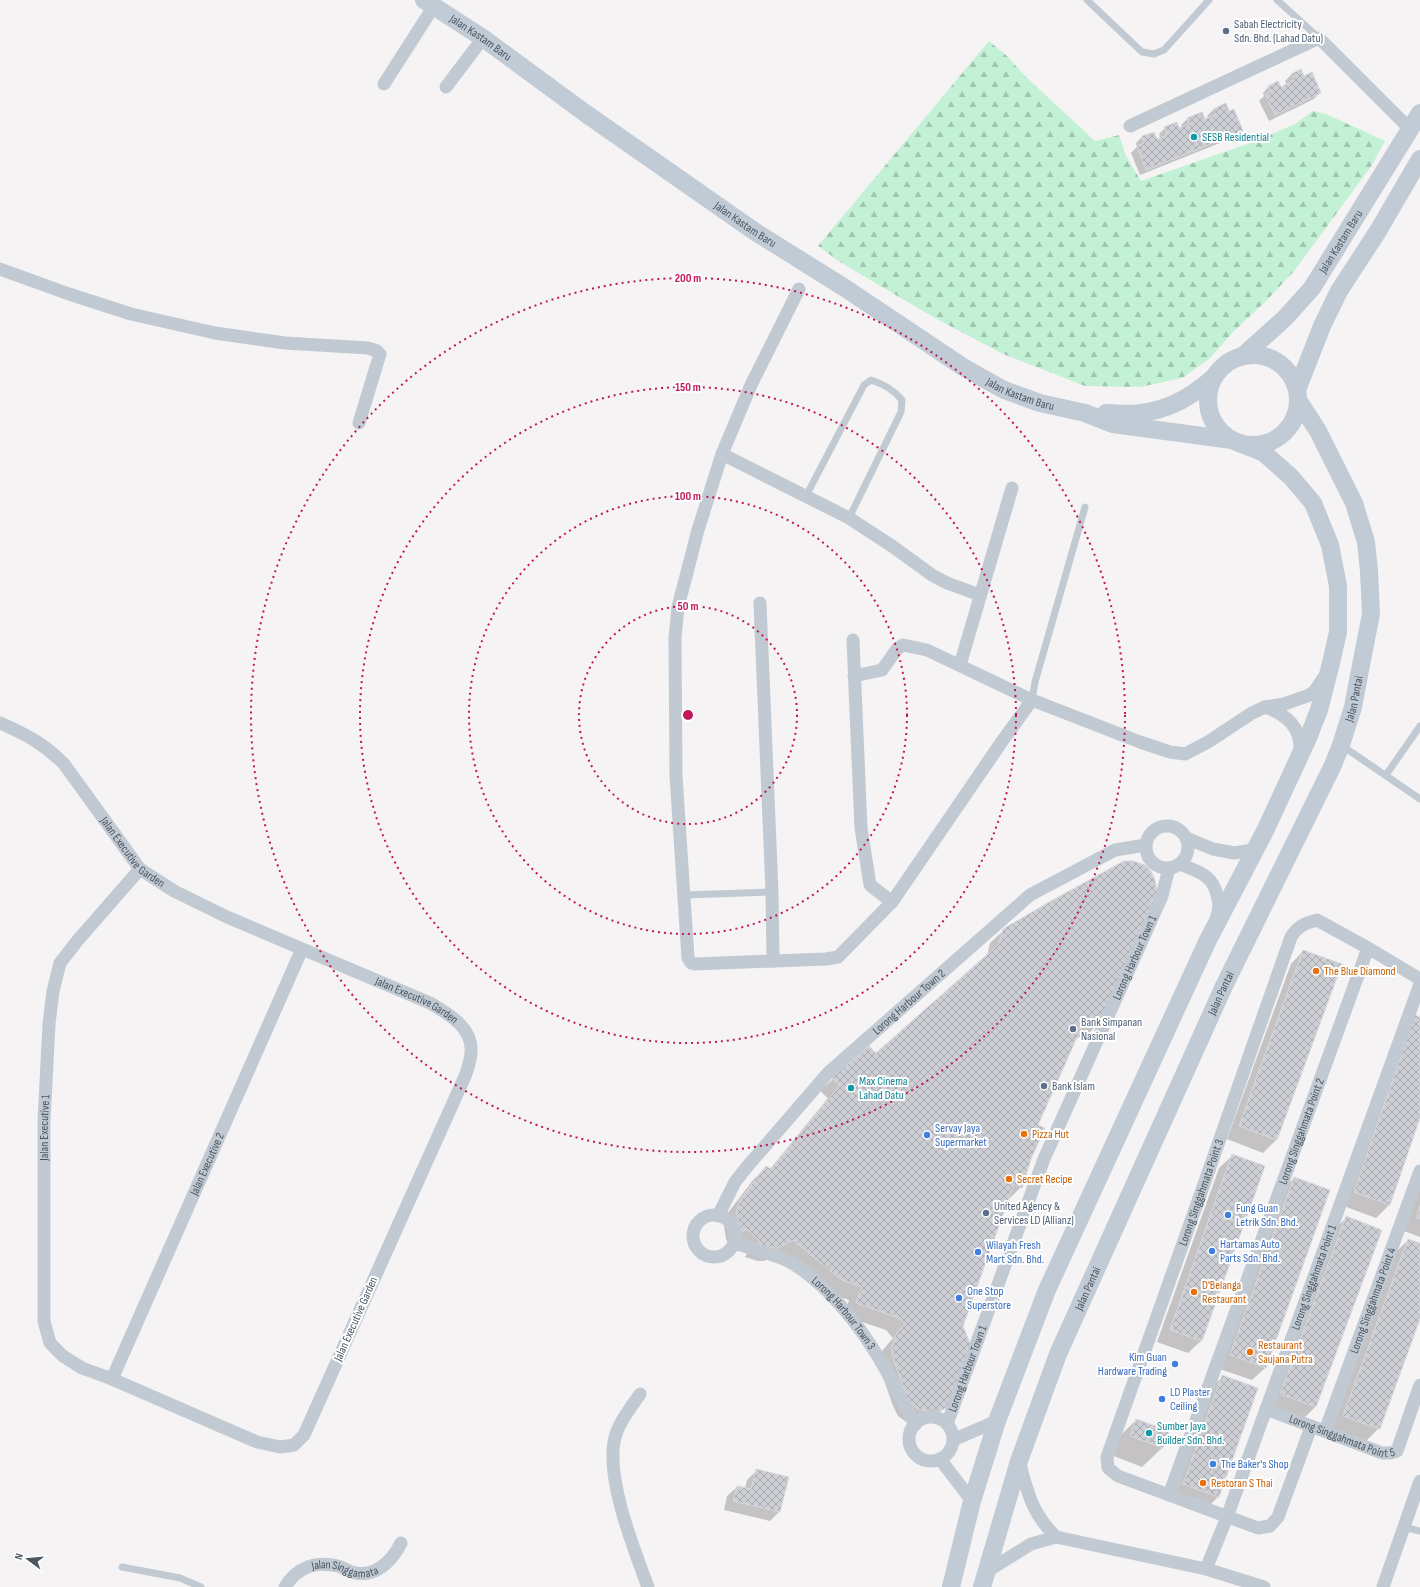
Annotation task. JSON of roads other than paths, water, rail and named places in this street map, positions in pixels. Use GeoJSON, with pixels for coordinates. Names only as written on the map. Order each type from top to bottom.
{"type":"FeatureCollection","features":[{"type":"Feature","properties":{"kind":"street"},"geometry":{"type":"LineString","coordinates":[[384,84],[429,3]]}},
{"type":"Feature","properties":{"kind":"street","name":"Jalan Kastam Baru"},"geometry":{"type":"LineString","coordinates":[[429,3],[483,38],[585,113],[754,231],[845,288],[963,367],[1004,390],[1040,402],[1085,413],[1113,424],[1236,441]]}},
{"type":"Feature","properties":{"kind":"street"},"geometry":{"type":"LineString","coordinates":[[446,87],[483,38]]}},
{"type":"Feature","properties":{"kind":"street"},"geometry":{"type":"LineString","coordinates":[[1130,126],[1319,38],[1410,129]]}},
{"type":"Feature","properties":{"kind":"street","name":"Jalan Kastam Baru"},"geometry":{"type":"LineString","coordinates":[[1244,355],[1285,318],[1312,288],[1420,113]]}},
{"type":"Feature","properties":{"kind":"street","name":"Jalan Kastam Baru"},"geometry":{"type":"LineString","coordinates":[[1298,395],[1322,326],[1339,291],[1378,231],[1420,159]]}},
{"type":"Feature","properties":{"kind":"street"},"geometry":{"type":"LineString","coordinates":[[0,269],[69,294],[131,314],[215,333],[285,343],[368,348],[377,350],[380,354],[378,365],[359,423]]}},
{"type":"Feature","properties":{"kind":"street"},"geometry":{"type":"LineString","coordinates":[[799,289],[751,385],[722,454],[698,530],[678,607],[675,638],[676,776],[688,958],[691,962],[695,964],[826,959],[838,957],[892,902],[1032,700]]}},
{"type":"Feature","properties":{"kind":"street"},"geometry":{"type":"LineString","coordinates":[[950,1587],[972,1500],[998,1421],[1047,1290],[1208,940],[1265,831],[1314,724],[1331,664],[1338,632],[1338,586],[1330,545],[1313,503],[1291,477],[1264,453],[1236,441],[1220,431],[1212,418],[1208,404],[1210,389],[1216,375],[1228,362],[1244,355],[1258,355],[1272,358],[1283,366],[1292,377],[1298,395],[1296,414],[1289,427],[1280,437],[1267,443],[1253,445],[1236,441]]}},
{"type":"Feature","properties":{"kind":"street","name":"Jalan Kastam Baru"},"geometry":{"type":"LineString","coordinates":[[1085,413],[1140,413],[1174,405],[1197,392],[1216,375]]}},
{"type":"Feature","properties":{"kind":"street","name":"Jalan Pantai"},"geometry":{"type":"LineString","coordinates":[[984,1580],[1019,1461],[1058,1354],[1224,986],[1333,765],[1353,707],[1371,614],[1366,542],[1354,503],[1339,471],[1298,395]]}},
{"type":"Feature","properties":{"kind":"street"},"geometry":{"type":"LineString","coordinates":[[722,454],[849,518],[892,546],[932,575],[947,583],[980,595]]}},
{"type":"Feature","properties":{"kind":"street"},"geometry":{"type":"LineString","coordinates":[[960,665],[1012,488]]}},
{"type":"Feature","properties":{"kind":"street"},"geometry":{"type":"LineString","coordinates":[[760,604],[772,892],[773,961]]}},
{"type":"Feature","properties":{"kind":"street"},"geometry":{"type":"LineString","coordinates":[[853,640],[861,828],[870,885],[892,902]]}},
{"type":"Feature","properties":{"kind":"street"},"geometry":{"type":"LineString","coordinates":[[854,676],[882,670],[897,649],[903,645],[927,650],[1032,700],[1140,742],[1170,752],[1185,754],[1208,742],[1241,720],[1265,707],[1297,700],[1314,692],[1331,664]]}},
{"type":"Feature","properties":{"kind":"street"},"geometry":{"type":"LineString","coordinates":[[1265,707],[1277,711],[1287,718],[1295,727],[1299,739],[1300,751],[1296,763]]}},
{"type":"Feature","properties":{"kind":"street","name":"Jalan Executive Garden"},"geometry":{"type":"LineString","coordinates":[[0,723],[33,738],[50,750],[64,764],[140,869],[174,892],[227,917],[430,1003],[452,1016],[467,1033],[471,1051],[466,1074],[304,1435],[294,1445]]}},
{"type":"Feature","properties":{"kind":"street"},"geometry":{"type":"LineString","coordinates":[[1175,866],[1185,858],[1188,852],[1186,838],[1177,828],[1163,826],[1151,832],[1146,845],[1146,853],[1150,859],[1155,865],[1162,868],[1175,866],[1211,879],[1216,890],[1220,906],[1208,940]]}},
{"type":"Feature","properties":{"kind":"street"},"geometry":{"type":"LineString","coordinates":[[1186,838],[1213,849],[1234,853],[1253,850],[1265,831]]}},
{"type":"Feature","properties":{"kind":"street","name":"Lorong Harbour Town 2"},"geometry":{"type":"LineString","coordinates":[[718,1216],[732,1188],[746,1168],[828,1073],[1030,895],[1115,850],[1146,845]]}},
{"type":"Feature","properties":{"kind":"street","name":"Lorong Harbour Town 1"},"geometry":{"type":"LineString","coordinates":[[947,1424],[1044,1159],[1175,866]]}},
{"type":"Feature","properties":{"kind":"street","name":"Jalan Executive 1"},"geometry":{"type":"LineString","coordinates":[[140,869],[60,963],[53,991],[49,1024],[44,1121],[44,1321],[50,1343],[63,1356],[82,1368],[112,1379],[256,1442],[280,1447],[294,1445]]}},
{"type":"Feature","properties":{"kind":"street","name":"Lorong Singgahmata Point 3"},"geometry":{"type":"LineString","coordinates":[[1311,1427],[1278,1517],[1270,1526],[1258,1528],[1227,1517],[1118,1476],[1108,1468],[1106,1456],[1198,1202],[1291,937],[1296,929],[1301,925],[1317,920],[1420,979]]}},
{"type":"Feature","properties":{"kind":"street","name":"Lorong Singgahmata Point 2"},"geometry":{"type":"LineString","coordinates":[[1169,1495],[1368,948]]}},
{"type":"Feature","properties":{"kind":"street","name":"Jalan Executive 2"},"geometry":{"type":"LineString","coordinates":[[112,1379],[302,949]]}},
{"type":"Feature","properties":{"kind":"street","name":"Lorong Singgahmata Point 1"},"geometry":{"type":"LineString","coordinates":[[1206,1570],[1227,1517],[1420,984]]}},
{"type":"Feature","properties":{"kind":"street","name":"Lorong Singgahmata Point 4"},"geometry":{"type":"LineString","coordinates":[[1325,1431],[1420,1171]]}},
{"type":"Feature","properties":{"kind":"street"},"geometry":{"type":"LineString","coordinates":[[709,1216],[718,1216],[726,1219],[732,1225],[735,1234],[734,1243],[730,1250],[723,1256],[714,1258],[706,1256],[698,1251],[694,1243],[693,1235],[695,1226],[701,1220],[709,1216]]}},
{"type":"Feature","properties":{"kind":"street","name":"Lorong Harbour Town 3"},"geometry":{"type":"LineString","coordinates":[[734,1243],[763,1251],[786,1261],[810,1275],[837,1301],[864,1333],[884,1365],[915,1425]]}},
{"type":"Feature","properties":{"kind":"street","name":"Lorong Singgahmata Point 5"},"geometry":{"type":"LineString","coordinates":[[1266,1409],[1382,1453],[1390,1453],[1397,1450],[1420,1385]]}},
{"type":"Feature","properties":{"kind":"street"},"geometry":{"type":"LineString","coordinates":[[640,1394],[620,1423],[614,1441],[612,1458],[620,1504],[648,1587]]}},
{"type":"Feature","properties":{"kind":"street"},"geometry":{"type":"LineString","coordinates":[[927,1418],[934,1418],[947,1424],[953,1440],[949,1452],[940,1459],[933,1461],[925,1461],[919,1458],[910,1446],[909,1439],[911,1431],[915,1425],[927,1418]]}},
{"type":"Feature","properties":{"kind":"street"},"geometry":{"type":"LineString","coordinates":[[953,1440],[998,1421]]}},
{"type":"Feature","properties":{"kind":"street"},"geometry":{"type":"LineString","coordinates":[[940,1459],[972,1500]]}},
{"type":"Feature","properties":{"kind":"street"},"geometry":{"type":"LineString","coordinates":[[1019,1461],[1029,1498],[1036,1513],[1056,1537]]}},
{"type":"Feature","properties":{"kind":"street"},"geometry":{"type":"LineString","coordinates":[[1383,1587],[1420,1481]]}},
{"type":"Feature","properties":{"kind":"street"},"geometry":{"type":"LineString","coordinates":[[984,1580],[1031,1544],[1056,1537],[1206,1570],[1264,1587]]}},
{"type":"Feature","properties":{"kind":"street","name":"Jalan Singgamata"},"geometry":{"type":"LineString","coordinates":[[285,1587],[303,1568],[314,1564],[340,1566],[352,1572],[373,1573],[382,1567],[396,1553],[401,1543]]}},
{"type":"Feature","properties":{"kind":"lane"},"geometry":{"type":"LineString","coordinates":[[1087,0],[1142,52],[1154,54],[1164,50],[1209,0]]}},
{"type":"Feature","properties":{"kind":"lane"},"geometry":{"type":"LineString","coordinates":[[1277,0],[1319,38]]}},
{"type":"Feature","properties":{"kind":"lane"},"geometry":{"type":"LineString","coordinates":[[806,496],[864,385],[872,380],[882,384],[897,393],[902,400],[901,412],[849,518]]}},
{"type":"Feature","properties":{"kind":"lane"},"geometry":{"type":"LineString","coordinates":[[1032,700],[1035,682],[1085,507]]}},
{"type":"Feature","properties":{"kind":"lane"},"geometry":{"type":"LineString","coordinates":[[1386,775],[1420,726]]}},
{"type":"Feature","properties":{"kind":"lane"},"geometry":{"type":"LineString","coordinates":[[1341,745],[1420,799]]}},
{"type":"Feature","properties":{"kind":"lane"},"geometry":{"type":"LineString","coordinates":[[685,895],[772,892]]}},
{"type":"Feature","properties":{"kind":"lane"},"geometry":{"type":"LineString","coordinates":[[1404,1527],[1420,1531]]}},
{"type":"Feature","properties":{"kind":"lane"},"geometry":{"type":"LineString","coordinates":[[122,1567],[180,1578],[201,1587]]}},
{"type":"Feature","properties":{"kind":"place","name":"Sabah Electricity Sdn. Bhd. (Lahad Datu)"},"geometry":{"type":"Point","coordinates":[1226,31]}},
{"type":"Feature","properties":{"kind":"place","name":"SESB Residential"},"geometry":{"type":"Point","coordinates":[1194,137]}},
{"type":"Feature","properties":{"kind":"place","name":"The Blue Diamond"},"geometry":{"type":"Point","coordinates":[1316,971]}},
{"type":"Feature","properties":{"kind":"place","name":"Bank Simpanan Nasional"},"geometry":{"type":"Point","coordinates":[1073,1029]}},
{"type":"Feature","properties":{"kind":"place","name":"Bank Islam"},"geometry":{"type":"Point","coordinates":[1044,1086]}},
{"type":"Feature","properties":{"kind":"place","name":"Max Cinema Lahad Datu"},"geometry":{"type":"Point","coordinates":[851,1088]}},
{"type":"Feature","properties":{"kind":"place","name":"Pizza Hut"},"geometry":{"type":"Point","coordinates":[1024,1134]}},
{"type":"Feature","properties":{"kind":"place","name":"Servay Jaya Supermarket"},"geometry":{"type":"Point","coordinates":[927,1135]}},
{"type":"Feature","properties":{"kind":"place","name":"Secret Recipe"},"geometry":{"type":"Point","coordinates":[1009,1179]}},
{"type":"Feature","properties":{"kind":"place","name":"United Agency & Services LD (Allianz)"},"geometry":{"type":"Point","coordinates":[986,1213]}},
{"type":"Feature","properties":{"kind":"place","name":"Fung Guan Letrik Sdn. Bhd."},"geometry":{"type":"Point","coordinates":[1228,1215]}},
{"type":"Feature","properties":{"kind":"place","name":"Hartamas Auto Parts Sdn. Bhd."},"geometry":{"type":"Point","coordinates":[1212,1251]}},
{"type":"Feature","properties":{"kind":"place","name":"Wilayah Fresh Mart Sdn. Bhd."},"geometry":{"type":"Point","coordinates":[978,1252]}},
{"type":"Feature","properties":{"kind":"place","name":"D'Belanga Restaurant"},"geometry":{"type":"Point","coordinates":[1194,1292]}},
{"type":"Feature","properties":{"kind":"place","name":"One Stop Superstore"},"geometry":{"type":"Point","coordinates":[959,1298]}},
{"type":"Feature","properties":{"kind":"place","name":"Restaurant Saujana Putra"},"geometry":{"type":"Point","coordinates":[1250,1352]}},
{"type":"Feature","properties":{"kind":"place","name":"Kim Guan Hardware Trading"},"geometry":{"type":"Point","coordinates":[1175,1364]}},
{"type":"Feature","properties":{"kind":"place","name":"LD Plaster Ceiling"},"geometry":{"type":"Point","coordinates":[1162,1399]}},
{"type":"Feature","properties":{"kind":"place","name":"Sumber Jaya Builder Sdn. Bhd."},"geometry":{"type":"Point","coordinates":[1149,1433]}},
{"type":"Feature","properties":{"kind":"place","name":"The Baker's Shop"},"geometry":{"type":"Point","coordinates":[1213,1464]}},
{"type":"Feature","properties":{"kind":"place","name":"Restoran S Thai"},"geometry":{"type":"Point","coordinates":[1203,1483]}}]}
